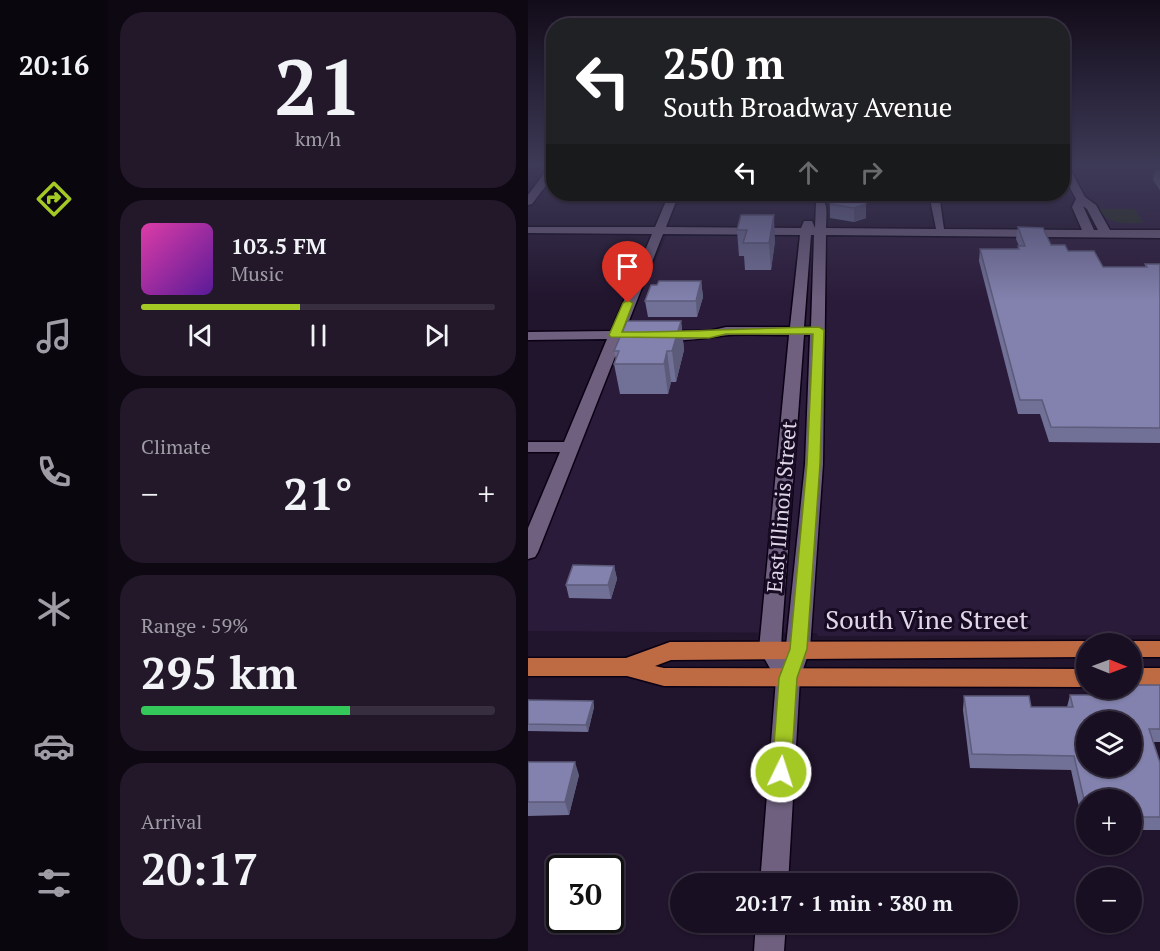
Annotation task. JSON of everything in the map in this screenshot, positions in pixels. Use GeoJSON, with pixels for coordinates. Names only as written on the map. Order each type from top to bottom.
{"type":"FeatureCollection","features":[{"type":"Feature","properties":{"kind":"main road"},"geometry":{"type":"LineString","coordinates":[[958,649],[961,678]]}},
{"type":"Feature","properties":{"kind":"main road","name":"South Vine Street"},"geometry":{"type":"LineString","coordinates":[[627,667],[670,651],[1076,649]]}},
{"type":"Feature","properties":{"kind":"main road"},"geometry":{"type":"LineString","coordinates":[[1142,649],[1160,649]]}},
{"type":"Feature","properties":{"kind":"main road","name":"South Vine Street"},"geometry":{"type":"LineString","coordinates":[[528,666],[627,667],[664,677],[1076,678]]}},
{"type":"Feature","properties":{"kind":"main road"},"geometry":{"type":"LineString","coordinates":[[1142,678],[1160,677]]}},
{"type":"Feature","properties":{"kind":"street"},"geometry":{"type":"LineString","coordinates":[[528,552],[667,211]]}},
{"type":"Feature","properties":{"kind":"street"},"geometry":{"type":"LineString","coordinates":[[812,211],[813,230]]}},
{"type":"Feature","properties":{"kind":"street"},"geometry":{"type":"LineString","coordinates":[[937,211],[940,227]]}},
{"type":"Feature","properties":{"kind":"street"},"geometry":{"type":"LineString","coordinates":[[1079,211],[1088,231]]}},
{"type":"Feature","properties":{"kind":"street"},"geometry":{"type":"LineString","coordinates":[[1094,211],[1104,231]]}},
{"type":"Feature","properties":{"kind":"street"},"geometry":{"type":"LineString","coordinates":[[528,230],[735,230],[755,232],[940,227],[1088,231]]}},
{"type":"Feature","properties":{"kind":"street"},"geometry":{"type":"LineString","coordinates":[[1104,231],[1160,227]]}},
{"type":"Feature","properties":{"kind":"street"},"geometry":{"type":"LineString","coordinates":[[813,230],[1104,231],[1160,234]]}},
{"type":"Feature","properties":{"kind":"street","name":"East Illinois Street"},"geometry":{"type":"LineString","coordinates":[[775,873],[788,678],[799,649],[813,471],[819,334],[813,230]]}},
{"type":"Feature","properties":{"kind":"street","name":"East Illinois Street"},"geometry":{"type":"LineString","coordinates":[[770,649],[796,335],[813,230]]}},
{"type":"Feature","properties":{"kind":"street"},"geometry":{"type":"LineString","coordinates":[[528,336],[709,335],[722,338],[819,334]]}},
{"type":"Feature","properties":{"kind":"street"},"geometry":{"type":"LineString","coordinates":[[528,447],[570,447]]}},
{"type":"Feature","properties":{"kind":"street"},"geometry":{"type":"LineString","coordinates":[[777,565],[804,565]]}},
{"type":"Feature","properties":{"kind":"street"},"geometry":{"type":"LineString","coordinates":[[770,649],[788,678]]}},
{"type":"Feature","properties":{"kind":"street"},"geometry":{"type":"LineString","coordinates":[[769,951],[770,933]]}},
{"type":"Feature","properties":{"kind":"shaded area"},"geometry":{"type":"Polygon","coordinates":[[[1079,211],[1160,211],[1160,635],[1076,633],[1076,635],[818,636],[817,633],[528,631],[528,544],[668,233],[907,235],[1087,230],[1079,211]]]}},
{"type":"Feature","properties":{"kind":"green space"},"geometry":{"type":"Polygon","coordinates":[[[1101,211],[1136,211],[1144,223],[1113,221],[1101,211]]]}},
{"type":"Feature","properties":{"kind":"building"},"geometry":{"type":"Polygon","coordinates":[[[741,215],[774,215],[769,243],[743,243],[747,230],[737,230],[741,215]]]}},
{"type":"Feature","properties":{"kind":"building"},"geometry":{"type":"Polygon","coordinates":[[[1018,227],[1043,228],[1051,245],[1065,245],[1068,251],[1094,251],[1103,267],[1147,267],[1145,264],[1160,264],[1160,428],[1051,427],[1042,400],[1020,400],[980,249],[1019,249],[1018,246],[1025,246],[1018,227]]]}},
{"type":"Feature","properties":{"kind":"building"},"geometry":{"type":"Polygon","coordinates":[[[659,281],[701,281],[696,301],[645,301],[651,285],[657,285],[659,281]]]}},
{"type":"Feature","properties":{"kind":"building"},"geometry":{"type":"Polygon","coordinates":[[[627,321],[681,321],[672,351],[667,351],[664,364],[614,364],[619,351],[614,351],[627,321]]]}},
{"type":"Feature","properties":{"kind":"building"},"geometry":{"type":"Polygon","coordinates":[[[573,565],[614,566],[608,585],[566,585],[573,565]]]}},
{"type":"Feature","properties":{"kind":"building"},"geometry":{"type":"Polygon","coordinates":[[[1142,685],[1160,685],[1160,729],[1149,729],[1160,763],[1160,817],[1142,817],[1142,789],[1082,789],[1079,777],[1142,777],[1142,711],[1076,711],[1076,765],[1074,756],[972,754],[964,696],[1029,696],[1031,707],[1073,707],[1070,695],[1076,695],[1076,699],[1142,699],[1142,685]]]}},
{"type":"Feature","properties":{"kind":"building"},"geometry":{"type":"Polygon","coordinates":[[[528,700],[593,701],[586,725],[528,724],[528,700]]]}},
{"type":"Feature","properties":{"kind":"building"},"geometry":{"type":"Polygon","coordinates":[[[528,762],[575,762],[565,802],[528,802],[528,762]]]}},
{"type":"Feature","properties":{"kind":"route"},"geometry":{"type":"LineString","coordinates":[[628,303],[615,335],[709,335],[726,331],[819,330],[814,464],[804,565],[799,649],[788,678],[781,772]]}}]}
